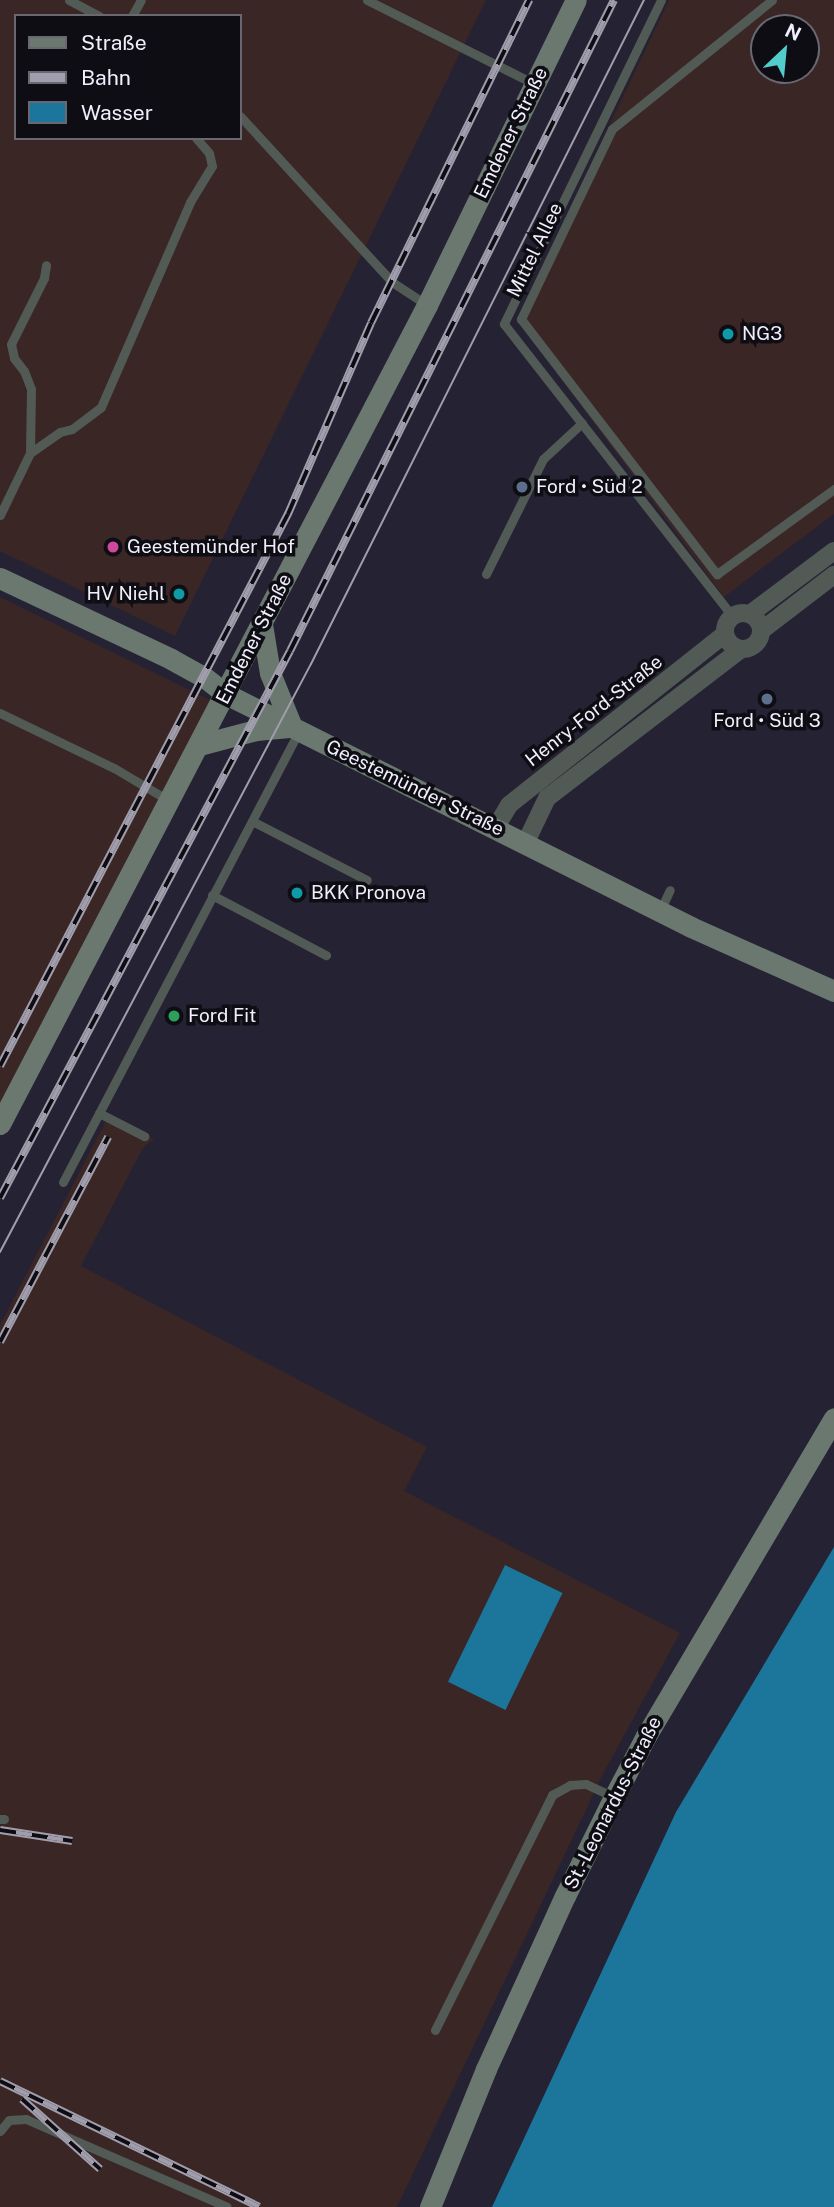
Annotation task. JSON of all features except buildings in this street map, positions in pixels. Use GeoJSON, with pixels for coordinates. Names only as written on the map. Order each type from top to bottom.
{"type":"FeatureCollection","features":[{"type":"Feature","properties":{"kind":"street","name":"Emdener Straße"},"geometry":{"type":"LineString","coordinates":[[0,1124],[427,305],[576,0]]}},
{"type":"Feature","properties":{"kind":"street"},"geometry":{"type":"LineString","coordinates":[[741,615],[834,551]]}},
{"type":"Feature","properties":{"kind":"street","name":"Henry-Ford-Straße"},"geometry":{"type":"LineString","coordinates":[[526,842],[547,798],[740,650],[755,645],[762,630],[834,575]]}},
{"type":"Feature","properties":{"kind":"street","name":"Geestemünder Straße"},"geometry":{"type":"LineString","coordinates":[[0,578],[171,659],[204,677],[226,694],[660,911],[834,991]]}},
{"type":"Feature","properties":{"kind":"street"},"geometry":{"type":"LineString","coordinates":[[741,615],[758,621],[762,630]]}},
{"type":"Feature","properties":{"kind":"street","name":"Henry-Ford-Straße"},"geometry":{"type":"LineString","coordinates":[[496,827],[509,805],[725,634],[726,624],[741,615]]}},
{"type":"Feature","properties":{"kind":"street"},"geometry":{"type":"LineString","coordinates":[[199,746],[256,730],[296,729],[270,673],[262,624]]}},
{"type":"Feature","properties":{"kind":"street"},"geometry":{"type":"LineString","coordinates":[[725,634],[730,645],[740,650]]}},
{"type":"Feature","properties":{"kind":"street","name":"St.-Leonardus-Straße"},"geometry":{"type":"LineString","coordinates":[[430,2207],[486,2069],[565,1896],[614,1797],[659,1714],[834,1418]]}},
{"type":"Feature","properties":{"kind":"lane"},"geometry":{"type":"LineString","coordinates":[[69,0],[95,14]]}},
{"type":"Feature","properties":{"kind":"lane"},"geometry":{"type":"LineString","coordinates":[[367,0],[535,84]]}},
{"type":"Feature","properties":{"kind":"lane"},"geometry":{"type":"LineString","coordinates":[[661,0],[504,324],[741,615]]}},
{"type":"Feature","properties":{"kind":"lane","name":"Mittel Allee"},"geometry":{"type":"LineString","coordinates":[[772,0],[612,130],[520,319],[717,573],[834,489]]}},
{"type":"Feature","properties":{"kind":"lane"},"geometry":{"type":"LineString","coordinates":[[242,118],[392,282],[427,305]]}},
{"type":"Feature","properties":{"kind":"lane"},"geometry":{"type":"LineString","coordinates":[[30,453],[60,432],[72,429],[101,407],[190,202],[212,166],[209,153],[198,140]]}},
{"type":"Feature","properties":{"kind":"lane"},"geometry":{"type":"LineString","coordinates":[[0,515],[30,453],[31,389],[24,371],[14,358],[11,344],[44,278],[46,265]]}},
{"type":"Feature","properties":{"kind":"lane"},"geometry":{"type":"LineString","coordinates":[[486,574],[543,459],[582,423]]}},
{"type":"Feature","properties":{"kind":"lane"},"geometry":{"type":"LineString","coordinates":[[0,713],[114,768],[170,801]]}},
{"type":"Feature","properties":{"kind":"lane"},"geometry":{"type":"LineString","coordinates":[[63,1182],[252,821],[296,729]]}},
{"type":"Feature","properties":{"kind":"lane"},"geometry":{"type":"LineString","coordinates":[[252,821],[367,880]]}},
{"type":"Feature","properties":{"kind":"lane"},"geometry":{"type":"LineString","coordinates":[[660,911],[670,890]]}},
{"type":"Feature","properties":{"kind":"lane"},"geometry":{"type":"LineString","coordinates":[[212,895],[326,955]]}},
{"type":"Feature","properties":{"kind":"lane"},"geometry":{"type":"LineString","coordinates":[[99,1113],[144,1136]]}},
{"type":"Feature","properties":{"kind":"lane"},"geometry":{"type":"LineString","coordinates":[[435,2030],[552,1795],[570,1785],[586,1784],[614,1797]]}},
{"type":"Feature","properties":{"kind":"lane"},"geometry":{"type":"LineString","coordinates":[[0,2131],[9,2120],[26,2119],[227,2207]]}},
{"type":"Feature","properties":{"kind":"shaded area"},"geometry":{"type":"Polygon","coordinates":[[[0,0],[486,0],[175,636],[0,551],[0,0]]]}},
{"type":"Feature","properties":{"kind":"shaded area"},"geometry":{"type":"Polygon","coordinates":[[[669,0],[834,0],[834,514],[724,597],[517,320],[669,0]]]}},
{"type":"Feature","properties":{"kind":"shaded area"},"geometry":{"type":"Polygon","coordinates":[[[0,597],[212,701],[0,1117],[0,597]]]}},
{"type":"Feature","properties":{"kind":"shaded area"},"geometry":{"type":"Polygon","coordinates":[[[109,1115],[154,1139],[143,1148],[81,1266],[427,1447],[404,1491],[680,1633],[603,1774],[397,2207],[0,2207],[0,1325],[109,1115]]]}},
{"type":"Feature","properties":{"kind":"water"},"geometry":{"type":"Polygon","coordinates":[[[834,1547],[834,2207],[492,2207],[676,1812],[834,1547]]]}},
{"type":"Feature","properties":{"kind":"water"},"geometry":{"type":"Polygon","coordinates":[[[505,1565],[563,1593],[506,1710],[448,1682],[505,1565]]]}},
{"type":"Feature","properties":{"kind":"tram line"},"geometry":{"type":"LineString","coordinates":[[0,1252],[311,664],[644,0]]}},
{"type":"Feature","properties":{"kind":"railway"},"geometry":{"type":"LineString","coordinates":[[0,1066],[288,514],[371,323],[529,0]]}},
{"type":"Feature","properties":{"kind":"railway"},"geometry":{"type":"LineString","coordinates":[[0,1198],[290,651],[614,0]]}},
{"type":"Feature","properties":{"kind":"railway"},"geometry":{"type":"LineString","coordinates":[[0,1342],[108,1137]]}},
{"type":"Feature","properties":{"kind":"railway"},"geometry":{"type":"LineString","coordinates":[[0,1830],[72,1841]]}},
{"type":"Feature","properties":{"kind":"railway"},"geometry":{"type":"LineString","coordinates":[[0,2081],[259,2207]]}},
{"type":"Feature","properties":{"kind":"railway"},"geometry":{"type":"LineString","coordinates":[[22,2099],[100,2169]]}},
{"type":"Feature","properties":{"kind":"place","name":"NG3"},"geometry":{"type":"Point","coordinates":[728,334]}},
{"type":"Feature","properties":{"kind":"place","name":"Ford • Süd 2"},"geometry":{"type":"Point","coordinates":[522,487]}},
{"type":"Feature","properties":{"kind":"place","name":"Geestemünder Hof"},"geometry":{"type":"Point","coordinates":[113,547]}},
{"type":"Feature","properties":{"kind":"place","name":"HV Niehl"},"geometry":{"type":"Point","coordinates":[179,594]}},
{"type":"Feature","properties":{"kind":"place","name":"Ford • Süd 3"},"geometry":{"type":"Point","coordinates":[767,699]}},
{"type":"Feature","properties":{"kind":"place","name":"BKK Pronova"},"geometry":{"type":"Point","coordinates":[297,893]}},
{"type":"Feature","properties":{"kind":"place","name":"Ford Fit"},"geometry":{"type":"Point","coordinates":[174,1016]}}]}
